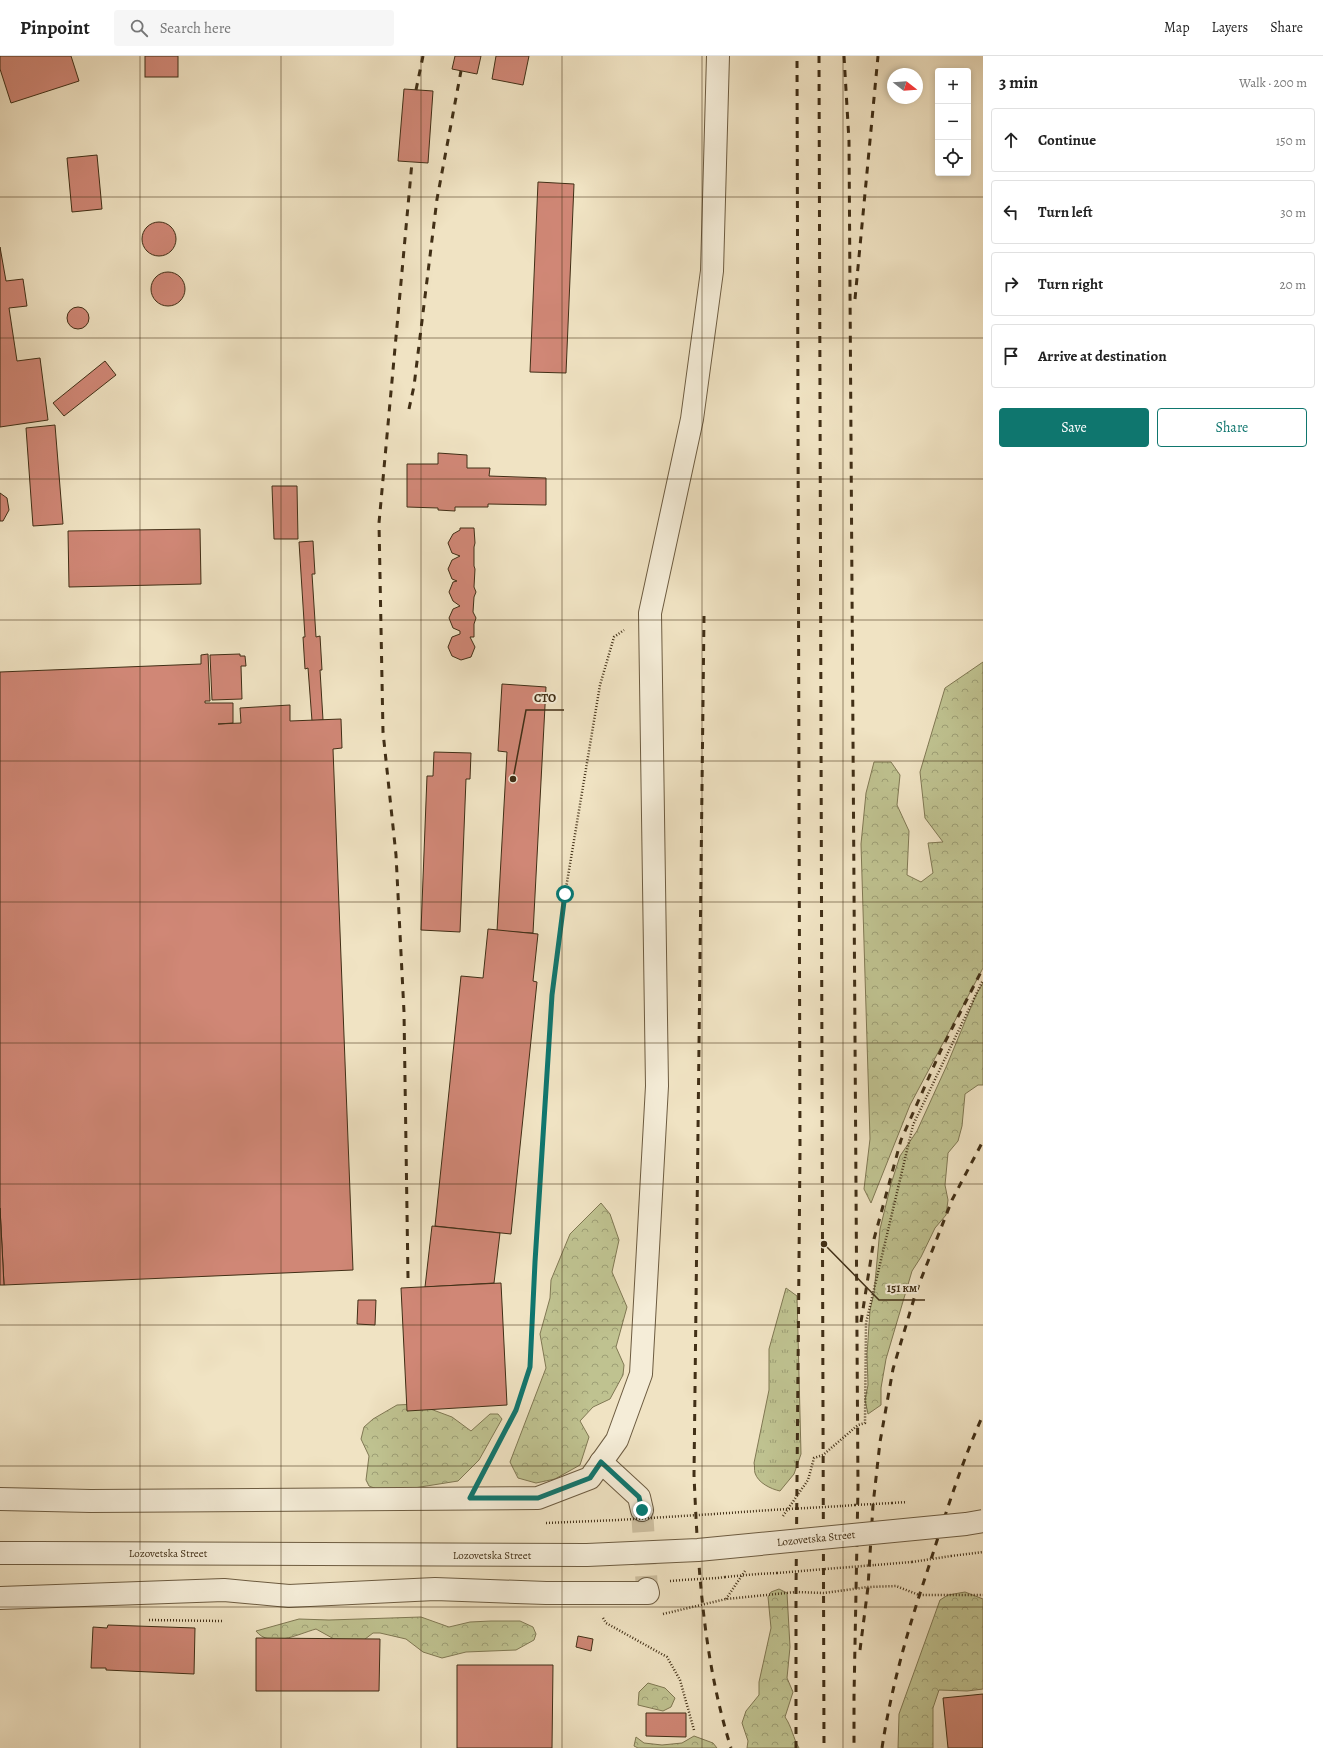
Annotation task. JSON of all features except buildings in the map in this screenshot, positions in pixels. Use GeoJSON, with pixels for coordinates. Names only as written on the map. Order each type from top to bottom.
{"type":"FeatureCollection","features":[{"type":"Feature","properties":{"kind":"street"},"geometry":{"type":"LineString","coordinates":[[0,1499],[538,1498],[590,1478],[617,1440],[641,1374],[657,1086],[650,613],[692,419],[712,271],[718,56]]}},
{"type":"Feature","properties":{"kind":"street"},"geometry":{"type":"LineString","coordinates":[[601,1462],[639,1497],[642,1510]]}},
{"type":"Feature","properties":{"kind":"street","name":"Lozovetska Street"},"geometry":{"type":"LineString","coordinates":[[0,1553],[587,1555],[698,1550],[966,1524],[983,1521]]}},
{"type":"Feature","properties":{"kind":"street"},"geometry":{"type":"LineString","coordinates":[[0,1598],[224,1590],[289,1596],[435,1588],[546,1593],[648,1594],[647,1589]]}},
{"type":"Feature","properties":{"kind":"path"},"geometry":{"type":"LineString","coordinates":[[470,1498],[516,1410],[530,1367],[535,1262],[552,995],[565,894],[600,685],[614,637],[650,613]]}},
{"type":"Feature","properties":{"kind":"path"},"geometry":{"type":"LineString","coordinates":[[814,1458],[823,1455],[858,1425],[865,1423],[866,1323],[913,1125],[983,980]]}},
{"type":"Feature","properties":{"kind":"path"},"geometry":{"type":"LineString","coordinates":[[618,1520],[892,1503]]}},
{"type":"Feature","properties":{"kind":"path"},"geometry":{"type":"LineString","coordinates":[[682,1580],[900,1563],[983,1552]]}},
{"type":"Feature","properties":{"kind":"path"},"geometry":{"type":"LineString","coordinates":[[680,1609],[726,1599],[796,1592],[824,1593],[868,1587],[896,1586],[919,1594],[983,1595]]}},
{"type":"Feature","properties":{"kind":"path"},"geometry":{"type":"LineString","coordinates":[[601,1615],[606,1623],[667,1658],[680,1680],[694,1730]]}},
{"type":"Feature","properties":{"kind":"green space"},"geometry":{"type":"Polygon","coordinates":[[[983,662],[983,968],[910,1105],[871,1203],[864,1189],[870,1139],[861,844],[866,793],[874,762],[891,762],[900,775],[897,805],[909,831],[907,875],[921,882],[933,873],[928,843],[943,842],[925,818],[920,772],[945,688],[983,662]]]}},
{"type":"Feature","properties":{"kind":"green space"},"geometry":{"type":"Polygon","coordinates":[[[983,983],[983,1085],[978,1085],[965,1094],[962,1126],[958,1141],[948,1153],[945,1185],[948,1200],[946,1215],[935,1228],[921,1257],[912,1271],[886,1359],[881,1388],[881,1405],[868,1414],[865,1400],[868,1385],[867,1355],[870,1310],[874,1293],[880,1229],[891,1184],[900,1156],[917,1131],[947,1065],[976,995],[983,983]]]}},
{"type":"Feature","properties":{"kind":"green space"},"geometry":{"type":"Polygon","coordinates":[[[601,1203],[610,1214],[619,1240],[612,1272],[627,1307],[616,1347],[624,1365],[623,1375],[610,1399],[593,1407],[580,1421],[589,1437],[580,1465],[555,1479],[536,1483],[518,1478],[510,1462],[546,1368],[540,1334],[550,1298],[551,1280],[570,1234],[601,1203]]]}},
{"type":"Feature","properties":{"kind":"green space"},"geometry":{"type":"Polygon","coordinates":[[[786,1288],[797,1296],[801,1454],[794,1474],[780,1491],[769,1487],[759,1480],[755,1473],[754,1463],[769,1390],[769,1349],[786,1288]]]}},
{"type":"Feature","properties":{"kind":"green space"},"geometry":{"type":"Polygon","coordinates":[[[417,1404],[452,1417],[471,1431],[490,1414],[498,1414],[502,1419],[479,1460],[458,1481],[395,1491],[382,1491],[369,1486],[366,1480],[369,1456],[361,1439],[364,1427],[373,1419],[397,1405],[417,1404]]]}},
{"type":"Feature","properties":{"kind":"green space"},"geometry":{"type":"Polygon","coordinates":[[[779,1589],[787,1593],[790,1647],[787,1678],[793,1692],[785,1717],[799,1748],[747,1748],[748,1741],[742,1723],[746,1711],[759,1695],[759,1682],[771,1628],[768,1597],[771,1592],[779,1589]]]}},
{"type":"Feature","properties":{"kind":"green space"},"geometry":{"type":"Polygon","coordinates":[[[965,1592],[983,1599],[983,1689],[967,1691],[939,1690],[933,1708],[933,1748],[898,1748],[899,1714],[940,1600],[948,1595],[965,1592]]]}},
{"type":"Feature","properties":{"kind":"green space"},"geometry":{"type":"Polygon","coordinates":[[[421,1617],[449,1627],[470,1622],[520,1621],[533,1627],[536,1634],[534,1640],[516,1650],[466,1652],[442,1658],[423,1652],[406,1639],[380,1633],[373,1633],[352,1649],[316,1629],[293,1637],[276,1640],[262,1636],[256,1631],[299,1619],[329,1620],[421,1617]]]}},
{"type":"Feature","properties":{"kind":"green space"},"geometry":{"type":"Polygon","coordinates":[[[648,1683],[665,1688],[675,1698],[671,1707],[663,1711],[638,1705],[639,1692],[648,1683]]]}},
{"type":"Feature","properties":{"kind":"green space"},"geometry":{"type":"Polygon","coordinates":[[[694,1736],[713,1743],[717,1748],[638,1748],[634,1746],[636,1737],[644,1743],[662,1745],[682,1743],[694,1736]]]}},
{"type":"Feature","properties":{"kind":"tunnel"},"geometry":{"type":"LineString","coordinates":[[642,1510],[647,1589]]}},
{"type":"Feature","properties":{"kind":"railway"},"geometry":{"type":"LineString","coordinates":[[416,90],[423,56]]}},
{"type":"Feature","properties":{"kind":"railway"},"geometry":{"type":"LineString","coordinates":[[796,1748],[800,1150],[797,56]]}},
{"type":"Feature","properties":{"kind":"railway"},"geometry":{"type":"LineString","coordinates":[[819,56],[824,1748]]}},
{"type":"Feature","properties":{"kind":"railway"},"geometry":{"type":"LineString","coordinates":[[844,56],[849,141],[858,1487],[854,1748]]}},
{"type":"Feature","properties":{"kind":"railway"},"geometry":{"type":"LineString","coordinates":[[855,299],[878,56]]}},
{"type":"Feature","properties":{"kind":"railway"},"geometry":{"type":"LineString","coordinates":[[409,409],[414,386],[437,199],[461,71]]}},
{"type":"Feature","properties":{"kind":"railway"},"geometry":{"type":"LineString","coordinates":[[408,1278],[404,1012],[396,855],[383,732],[379,523],[412,162]]}},
{"type":"Feature","properties":{"kind":"railway"},"geometry":{"type":"LineString","coordinates":[[704,616],[694,1475],[700,1578],[708,1647],[714,1681],[731,1748]]}},
{"type":"Feature","properties":{"kind":"railway"},"geometry":{"type":"LineString","coordinates":[[861,1322],[874,1239],[901,1140],[941,1050],[983,968]]}},
{"type":"Feature","properties":{"kind":"railway"},"geometry":{"type":"LineString","coordinates":[[860,1650],[868,1587],[873,1505],[880,1442],[893,1369],[916,1292],[952,1200],[983,1141]]}},
{"type":"Feature","properties":{"kind":"railway"},"geometry":{"type":"LineString","coordinates":[[882,1748],[895,1681],[913,1615],[953,1493],[983,1415]]}},
{"type":"Feature","properties":{"kind":"place","name":"СТО"},"geometry":{"type":"Point","coordinates":[513,779]}},
{"type":"Feature","properties":{"kind":"place","name":"151 км"},"geometry":{"type":"Point","coordinates":[824,1244]}},
{"type":"Feature","properties":{"kind":"route"},"geometry":{"type":"LineString","coordinates":[[565,894],[552,995],[535,1262],[530,1367],[516,1410],[493,1457],[470,1498],[538,1498],[590,1478],[601,1462],[639,1497],[642,1510]]}}]}
